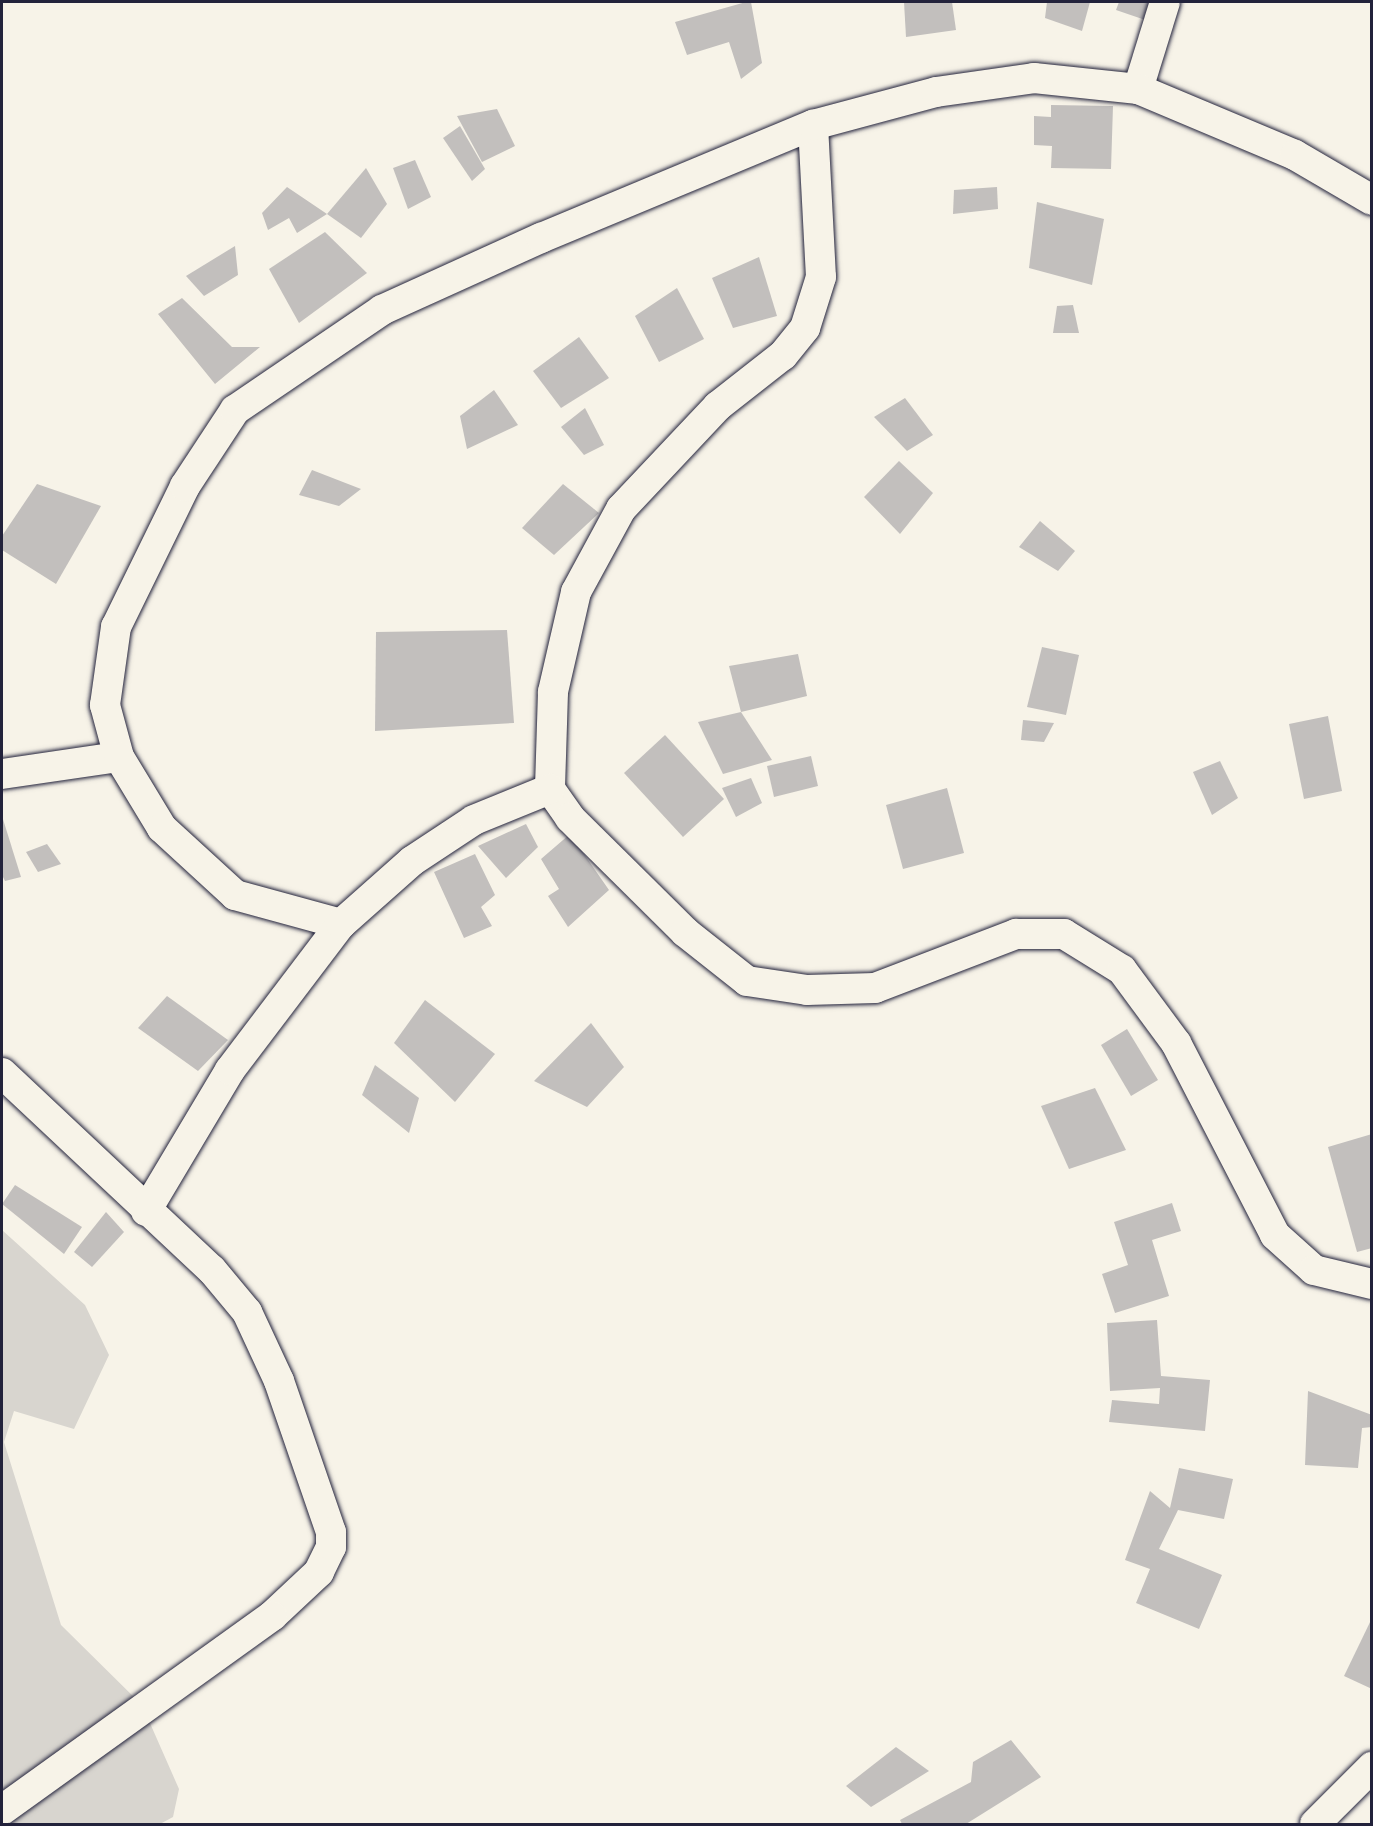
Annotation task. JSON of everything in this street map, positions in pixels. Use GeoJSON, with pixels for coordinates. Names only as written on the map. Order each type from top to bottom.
{"type":"FeatureCollection","features":[{"type":"Feature","properties":{"kind":"street"},"geometry":{"type":"LineString","coordinates":[[1138,89],[1165,2]]}},
{"type":"Feature","properties":{"kind":"street"},"geometry":{"type":"LineString","coordinates":[[341,924],[235,895],[162,828],[119,757],[105,705],[116,627],[185,486],[235,410],[382,310],[541,238],[813,125],[936,92],[1034,78],[1138,89],[1295,155],[1371,200]]}},
{"type":"Feature","properties":{"kind":"street"},"geometry":{"type":"LineString","coordinates":[[813,125],[821,277],[805,328],[783,356],[718,406],[621,508],[576,592],[553,692],[550,789],[570,818],[685,932],[747,981],[807,990],[875,988],[1016,934],[1064,934],[1122,970],[1176,1043],[1275,1235],[1314,1270],[1371,1284]]}},
{"type":"Feature","properties":{"kind":"street"},"geometry":{"type":"LineString","coordinates":[[2,774],[119,757]]}},
{"type":"Feature","properties":{"kind":"street"},"geometry":{"type":"LineString","coordinates":[[146,1211],[230,1070],[341,924],[412,861],[474,820],[550,789]]}},
{"type":"Feature","properties":{"kind":"street"},"geometry":{"type":"LineString","coordinates":[[2,1073],[146,1211],[212,1270],[247,1312],[279,1381],[331,1532],[331,1547],[319,1572],[272,1616],[2,1810]]}},
{"type":"Feature","properties":{"kind":"street"},"geometry":{"type":"LineString","coordinates":[[1315,1824],[1371,1767]]}},
{"type":"Feature","properties":{"kind":"shaded area"},"geometry":{"type":"Polygon","coordinates":[[[2,1230],[85,1305],[109,1355],[74,1429],[14,1411],[4,1442],[61,1625],[142,1705],[179,1789],[173,1817],[160,1824],[2,1824],[2,1230]]]}},
{"type":"Feature","properties":{"kind":"building"},"geometry":{"type":"Polygon","coordinates":[[[751,2],[762,63],[741,79],[729,42],[687,55],[675,22],[751,2]]]}},
{"type":"Feature","properties":{"kind":"building"},"geometry":{"type":"Polygon","coordinates":[[[904,2],[952,2],[956,30],[906,37],[904,2]]]}},
{"type":"Feature","properties":{"kind":"building"},"geometry":{"type":"Polygon","coordinates":[[[1047,2],[1090,2],[1082,31],[1045,18],[1047,2]]]}},
{"type":"Feature","properties":{"kind":"building"},"geometry":{"type":"Polygon","coordinates":[[[1119,2],[1165,2],[1157,24],[1116,10],[1119,2]]]}},
{"type":"Feature","properties":{"kind":"building"},"geometry":{"type":"Polygon","coordinates":[[[1051,105],[1113,106],[1111,169],[1051,168],[1052,146],[1034,145],[1034,116],[1051,117],[1051,105]]]}},
{"type":"Feature","properties":{"kind":"building"},"geometry":{"type":"Polygon","coordinates":[[[497,109],[515,146],[482,162],[457,116],[497,109]]]}},
{"type":"Feature","properties":{"kind":"building"},"geometry":{"type":"Polygon","coordinates":[[[460,126],[485,169],[472,181],[443,138],[460,126]]]}},
{"type":"Feature","properties":{"kind":"building"},"geometry":{"type":"Polygon","coordinates":[[[415,160],[431,197],[408,209],[393,168],[415,160]]]}},
{"type":"Feature","properties":{"kind":"building"},"geometry":{"type":"Polygon","coordinates":[[[366,168],[387,204],[361,238],[327,214],[366,168]]]}},
{"type":"Feature","properties":{"kind":"building"},"geometry":{"type":"Polygon","coordinates":[[[287,187],[327,214],[297,233],[289,218],[268,230],[262,213],[287,187]]]}},
{"type":"Feature","properties":{"kind":"building"},"geometry":{"type":"Polygon","coordinates":[[[997,187],[998,209],[953,214],[954,190],[997,187]]]}},
{"type":"Feature","properties":{"kind":"building"},"geometry":{"type":"Polygon","coordinates":[[[1037,202],[1104,219],[1092,285],[1029,268],[1037,202]]]}},
{"type":"Feature","properties":{"kind":"building"},"geometry":{"type":"Polygon","coordinates":[[[325,232],[367,273],[299,323],[269,269],[325,232]]]}},
{"type":"Feature","properties":{"kind":"building"},"geometry":{"type":"Polygon","coordinates":[[[235,246],[238,275],[204,296],[186,276],[235,246]]]}},
{"type":"Feature","properties":{"kind":"building"},"geometry":{"type":"Polygon","coordinates":[[[759,257],[777,316],[733,328],[712,278],[759,257]]]}},
{"type":"Feature","properties":{"kind":"building"},"geometry":{"type":"Polygon","coordinates":[[[677,288],[704,339],[659,362],[635,316],[677,288]]]}},
{"type":"Feature","properties":{"kind":"building"},"geometry":{"type":"Polygon","coordinates":[[[182,298],[232,347],[260,347],[215,384],[158,314],[182,298]]]}},
{"type":"Feature","properties":{"kind":"building"},"geometry":{"type":"Polygon","coordinates":[[[1073,305],[1079,333],[1053,333],[1057,306],[1073,305]]]}},
{"type":"Feature","properties":{"kind":"building"},"geometry":{"type":"Polygon","coordinates":[[[579,337],[609,378],[561,408],[533,371],[579,337]]]}},
{"type":"Feature","properties":{"kind":"building"},"geometry":{"type":"Polygon","coordinates":[[[494,390],[518,425],[467,449],[460,416],[494,390]]]}},
{"type":"Feature","properties":{"kind":"building"},"geometry":{"type":"Polygon","coordinates":[[[905,398],[933,435],[907,451],[874,417],[905,398]]]}},
{"type":"Feature","properties":{"kind":"building"},"geometry":{"type":"Polygon","coordinates":[[[585,408],[604,445],[584,455],[561,427],[585,408]]]}},
{"type":"Feature","properties":{"kind":"building"},"geometry":{"type":"Polygon","coordinates":[[[899,461],[933,493],[900,534],[864,497],[899,461]]]}},
{"type":"Feature","properties":{"kind":"building"},"geometry":{"type":"Polygon","coordinates":[[[312,470],[361,489],[339,506],[299,495],[312,470]]]}},
{"type":"Feature","properties":{"kind":"building"},"geometry":{"type":"Polygon","coordinates":[[[37,484],[101,506],[56,584],[2,550],[2,536],[37,484]]]}},
{"type":"Feature","properties":{"kind":"building"},"geometry":{"type":"Polygon","coordinates":[[[563,484],[599,513],[554,555],[522,528],[563,484]]]}},
{"type":"Feature","properties":{"kind":"building"},"geometry":{"type":"Polygon","coordinates":[[[1040,521],[1075,551],[1058,571],[1019,547],[1040,521]]]}},
{"type":"Feature","properties":{"kind":"building"},"geometry":{"type":"Polygon","coordinates":[[[507,630],[514,723],[375,731],[376,632],[507,630]]]}},
{"type":"Feature","properties":{"kind":"building"},"geometry":{"type":"Polygon","coordinates":[[[1042,647],[1079,655],[1066,715],[1027,707],[1042,647]]]}},
{"type":"Feature","properties":{"kind":"building"},"geometry":{"type":"Polygon","coordinates":[[[798,654],[807,696],[741,712],[729,666],[798,654]]]}},
{"type":"Feature","properties":{"kind":"building"},"geometry":{"type":"Polygon","coordinates":[[[741,712],[772,760],[723,774],[698,722],[741,712]]]}},
{"type":"Feature","properties":{"kind":"building"},"geometry":{"type":"Polygon","coordinates":[[[1328,716],[1342,791],[1304,799],[1289,724],[1328,716]]]}},
{"type":"Feature","properties":{"kind":"building"},"geometry":{"type":"Polygon","coordinates":[[[1023,720],[1054,723],[1044,742],[1021,740],[1023,720]]]}},
{"type":"Feature","properties":{"kind":"building"},"geometry":{"type":"Polygon","coordinates":[[[665,735],[724,799],[683,837],[624,773],[665,735]]]}},
{"type":"Feature","properties":{"kind":"building"},"geometry":{"type":"Polygon","coordinates":[[[811,756],[818,786],[774,797],[767,766],[811,756]]]}},
{"type":"Feature","properties":{"kind":"building"},"geometry":{"type":"Polygon","coordinates":[[[1220,761],[1238,798],[1212,815],[1193,772],[1220,761]]]}},
{"type":"Feature","properties":{"kind":"building"},"geometry":{"type":"Polygon","coordinates":[[[751,778],[762,803],[736,817],[722,788],[751,778]]]}},
{"type":"Feature","properties":{"kind":"building"},"geometry":{"type":"Polygon","coordinates":[[[947,788],[964,853],[903,869],[886,805],[947,788]]]}},
{"type":"Feature","properties":{"kind":"building"},"geometry":{"type":"Polygon","coordinates":[[[2,816],[21,877],[5,881],[2,875],[2,816]]]}},
{"type":"Feature","properties":{"kind":"building"},"geometry":{"type":"Polygon","coordinates":[[[526,824],[538,847],[506,878],[478,846],[526,824]]]}},
{"type":"Feature","properties":{"kind":"building"},"geometry":{"type":"Polygon","coordinates":[[[570,834],[609,890],[568,927],[548,896],[559,889],[541,859],[570,834]]]}},
{"type":"Feature","properties":{"kind":"building"},"geometry":{"type":"Polygon","coordinates":[[[47,844],[61,864],[38,872],[26,852],[47,844]]]}},
{"type":"Feature","properties":{"kind":"building"},"geometry":{"type":"Polygon","coordinates":[[[475,854],[495,895],[481,907],[492,926],[464,938],[434,872],[475,854]]]}},
{"type":"Feature","properties":{"kind":"building"},"geometry":{"type":"Polygon","coordinates":[[[167,996],[228,1040],[198,1071],[138,1028],[167,996]]]}},
{"type":"Feature","properties":{"kind":"building"},"geometry":{"type":"Polygon","coordinates":[[[425,1000],[495,1054],[455,1102],[394,1043],[425,1000]]]}},
{"type":"Feature","properties":{"kind":"building"},"geometry":{"type":"Polygon","coordinates":[[[591,1023],[624,1067],[587,1107],[534,1081],[591,1023]]]}},
{"type":"Feature","properties":{"kind":"building"},"geometry":{"type":"Polygon","coordinates":[[[1127,1029],[1158,1080],[1131,1096],[1101,1045],[1127,1029]]]}},
{"type":"Feature","properties":{"kind":"building"},"geometry":{"type":"Polygon","coordinates":[[[375,1065],[419,1098],[409,1133],[362,1095],[375,1065]]]}},
{"type":"Feature","properties":{"kind":"building"},"geometry":{"type":"Polygon","coordinates":[[[1095,1088],[1126,1150],[1069,1169],[1041,1106],[1095,1088]]]}},
{"type":"Feature","properties":{"kind":"building"},"geometry":{"type":"Polygon","coordinates":[[[1372,1134],[1372,1248],[1357,1252],[1328,1147],[1372,1134]]]}},
{"type":"Feature","properties":{"kind":"building"},"geometry":{"type":"Polygon","coordinates":[[[15,1185],[82,1227],[64,1254],[2,1204],[15,1185]]]}},
{"type":"Feature","properties":{"kind":"building"},"geometry":{"type":"Polygon","coordinates":[[[1172,1203],[1181,1231],[1152,1240],[1169,1296],[1115,1313],[1102,1274],[1128,1265],[1114,1222],[1172,1203]]]}},
{"type":"Feature","properties":{"kind":"building"},"geometry":{"type":"Polygon","coordinates":[[[106,1212],[124,1232],[92,1267],[74,1252],[106,1212]]]}},
{"type":"Feature","properties":{"kind":"building"},"geometry":{"type":"Polygon","coordinates":[[[1157,1320],[1161,1376],[1210,1380],[1205,1431],[1109,1422],[1112,1400],[1159,1404],[1160,1388],[1110,1391],[1107,1323],[1157,1320]]]}},
{"type":"Feature","properties":{"kind":"building"},"geometry":{"type":"Polygon","coordinates":[[[1308,1391],[1372,1415],[1372,1427],[1362,1428],[1358,1468],[1305,1465],[1308,1391]]]}},
{"type":"Feature","properties":{"kind":"building"},"geometry":{"type":"Polygon","coordinates":[[[1179,1468],[1233,1479],[1224,1519],[1178,1510],[1159,1549],[1222,1575],[1199,1629],[1136,1603],[1150,1569],[1125,1560],[1150,1491],[1170,1508],[1179,1468]]]}},
{"type":"Feature","properties":{"kind":"building"},"geometry":{"type":"Polygon","coordinates":[[[1372,1618],[1372,1689],[1344,1676],[1372,1618]]]}},
{"type":"Feature","properties":{"kind":"building"},"geometry":{"type":"Polygon","coordinates":[[[1011,1740],[1041,1777],[966,1824],[902,1824],[900,1820],[971,1782],[973,1762],[1011,1740]]]}},
{"type":"Feature","properties":{"kind":"building"},"geometry":{"type":"Polygon","coordinates":[[[896,1747],[929,1771],[871,1807],[846,1786],[896,1747]]]}}]}
